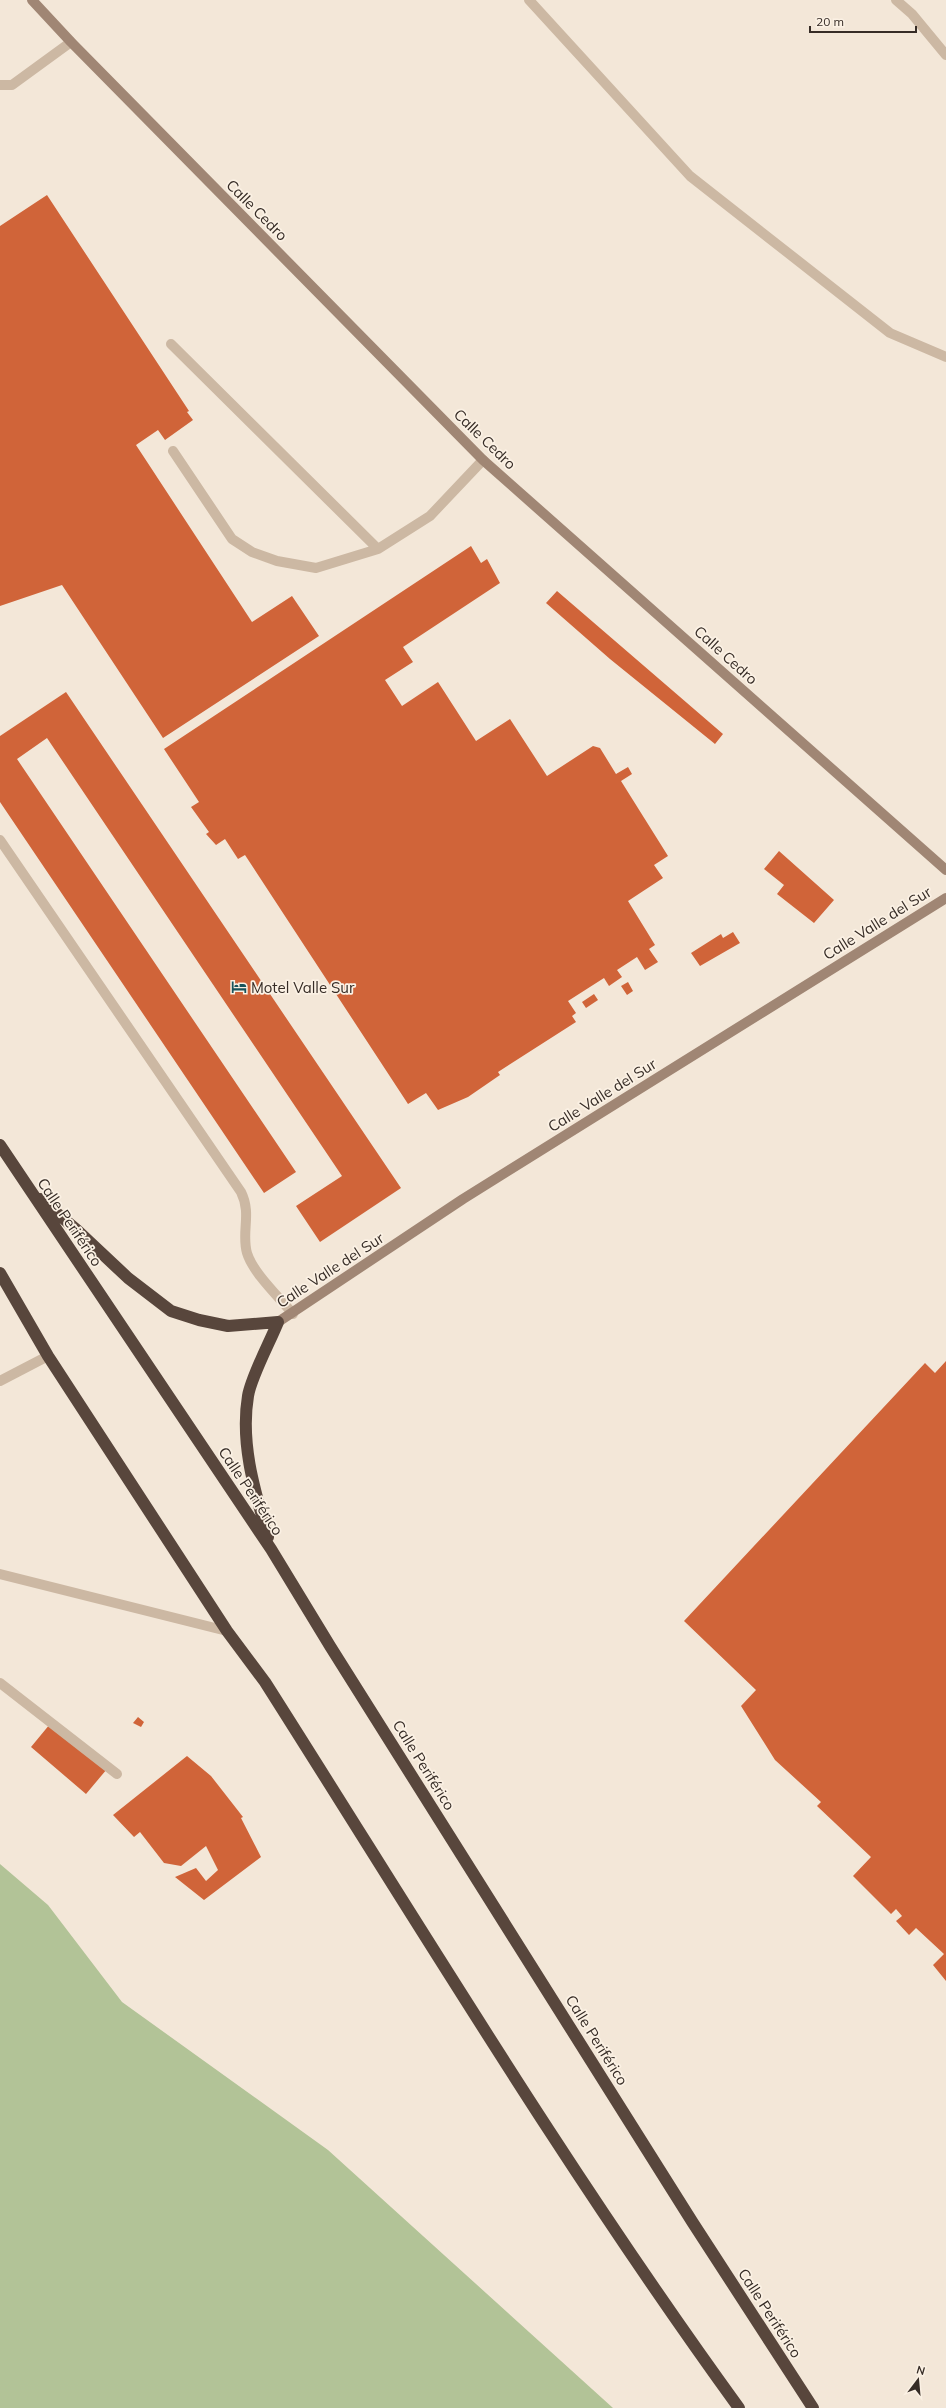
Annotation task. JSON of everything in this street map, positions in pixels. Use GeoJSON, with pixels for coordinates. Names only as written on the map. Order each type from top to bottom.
{"type":"FeatureCollection","features":[{"type":"Feature","properties":{"kind":"highway","name":"Calle Periférico"},"geometry":{"type":"LineString","coordinates":[[0,1145],[271,1549],[330,1646],[659,2169],[813,2408]]}},
{"type":"Feature","properties":{"kind":"highway"},"geometry":{"type":"LineString","coordinates":[[30,1190],[78,1230],[128,1278],[171,1311],[199,1320],[228,1326],[278,1322],[248,1395],[245,1429],[253,1483],[271,1549]]}},
{"type":"Feature","properties":{"kind":"highway"},"geometry":{"type":"LineString","coordinates":[[0,1273],[48,1356],[227,1631],[265,1682],[593,2199],[678,2325],[739,2408]]}},
{"type":"Feature","properties":{"kind":"street","name":"Calle Cedro"},"geometry":{"type":"LineString","coordinates":[[32,0],[71,42],[483,460],[946,870]]}},
{"type":"Feature","properties":{"kind":"street","name":"Calle Valle del Sur"},"geometry":{"type":"LineString","coordinates":[[278,1322],[293,1314],[463,1199],[946,898]]}},
{"type":"Feature","properties":{"kind":"lane"},"geometry":{"type":"LineString","coordinates":[[529,0],[690,176],[890,333],[946,357]]}},
{"type":"Feature","properties":{"kind":"lane"},"geometry":{"type":"LineString","coordinates":[[896,0],[912,14],[946,55]]}},
{"type":"Feature","properties":{"kind":"lane"},"geometry":{"type":"LineString","coordinates":[[0,85],[12,85],[71,42]]}},
{"type":"Feature","properties":{"kind":"lane"},"geometry":{"type":"LineString","coordinates":[[171,344],[378,549]]}},
{"type":"Feature","properties":{"kind":"lane"},"geometry":{"type":"LineString","coordinates":[[173,451],[232,539],[252,552],[277,561],[316,568],[378,549],[430,516],[483,460]]}},
{"type":"Feature","properties":{"kind":"lane"},"geometry":{"type":"LineString","coordinates":[[0,840],[241,1192],[246,1204],[247,1253],[256,1268],[293,1314]]}},
{"type":"Feature","properties":{"kind":"lane"},"geometry":{"type":"LineString","coordinates":[[0,1381],[48,1356]]}},
{"type":"Feature","properties":{"kind":"lane"},"geometry":{"type":"LineString","coordinates":[[0,1574],[227,1631]]}},
{"type":"Feature","properties":{"kind":"lane"},"geometry":{"type":"LineString","coordinates":[[0,1683],[117,1774]]}},
{"type":"Feature","properties":{"kind":"green space"},"geometry":{"type":"Polygon","coordinates":[[[0,1864],[48,1905],[122,2002],[328,2150],[613,2408],[0,2408],[0,1864]]]}},
{"type":"Feature","properties":{"kind":"building"},"geometry":{"type":"Polygon","coordinates":[[[47,195],[189,411],[187,412],[193,420],[165,440],[158,430],[136,445],[252,622],[292,596],[319,636],[163,738],[62,585],[0,606],[0,226],[47,195]]]}},
{"type":"Feature","properties":{"kind":"building"},"geometry":{"type":"Polygon","coordinates":[[[471,546],[481,563],[487,559],[500,583],[403,647],[413,662],[385,680],[402,706],[438,682],[476,741],[510,719],[547,776],[593,746],[600,748],[616,774],[628,767],[632,774],[621,781],[668,856],[654,865],[663,878],[628,901],[655,945],[649,949],[658,962],[645,970],[637,957],[617,970],[622,977],[609,986],[604,978],[568,1001],[576,1013],[572,1016],[576,1022],[498,1072],[500,1075],[468,1097],[438,1110],[426,1093],[408,1104],[245,855],[238,859],[225,839],[216,845],[206,834],[209,832],[191,807],[199,802],[164,749],[471,546]]]}},
{"type":"Feature","properties":{"kind":"building"},"geometry":{"type":"Polygon","coordinates":[[[557,591],[723,734],[715,744],[610,659],[546,603],[557,591]]]}},
{"type":"Feature","properties":{"kind":"building","name":"Motel Valle Sur"},"geometry":{"type":"Polygon","coordinates":[[[66,692],[401,1188],[320,1242],[296,1206],[342,1176],[47,738],[17,759],[296,1172],[264,1193],[0,802],[0,736],[66,692]]]}},
{"type":"Feature","properties":{"kind":"building"},"geometry":{"type":"Polygon","coordinates":[[[779,851],[834,900],[814,923],[777,894],[784,885],[764,869],[779,851]]]}},
{"type":"Feature","properties":{"kind":"building"},"geometry":{"type":"Polygon","coordinates":[[[733,932],[740,943],[700,966],[691,953],[721,934],[723,938],[733,932]]]}},
{"type":"Feature","properties":{"kind":"building"},"geometry":{"type":"Polygon","coordinates":[[[628,982],[633,991],[627,995],[621,986],[628,982]]]}},
{"type":"Feature","properties":{"kind":"building"},"geometry":{"type":"Polygon","coordinates":[[[594,994],[598,1000],[586,1008],[582,1002],[594,994]]]}},
{"type":"Feature","properties":{"kind":"building"},"geometry":{"type":"Polygon","coordinates":[[[946,1361],[946,1981],[933,1965],[944,1954],[916,1928],[909,1935],[896,1921],[902,1916],[896,1909],[891,1914],[853,1876],[871,1857],[817,1806],[821,1802],[775,1760],[741,1706],[756,1690],[684,1621],[925,1363],[935,1373],[946,1361]]]}},
{"type":"Feature","properties":{"kind":"building"},"geometry":{"type":"Polygon","coordinates":[[[138,1717],[144,1722],[141,1727],[133,1723],[138,1717]]]}},
{"type":"Feature","properties":{"kind":"building"},"geometry":{"type":"Polygon","coordinates":[[[50,1724],[107,1769],[86,1794],[31,1747],[50,1724]]]}},
{"type":"Feature","properties":{"kind":"building"},"geometry":{"type":"Polygon","coordinates":[[[187,1756],[211,1776],[243,1817],[241,1818],[261,1857],[204,1900],[175,1877],[196,1868],[206,1881],[218,1870],[206,1846],[181,1866],[164,1863],[140,1832],[134,1837],[113,1815],[187,1756]]]}},
{"type":"Feature","properties":{"kind":"place","name":"Motel Valle Sur"},"geometry":{"type":"Point","coordinates":[239,987]}}]}
